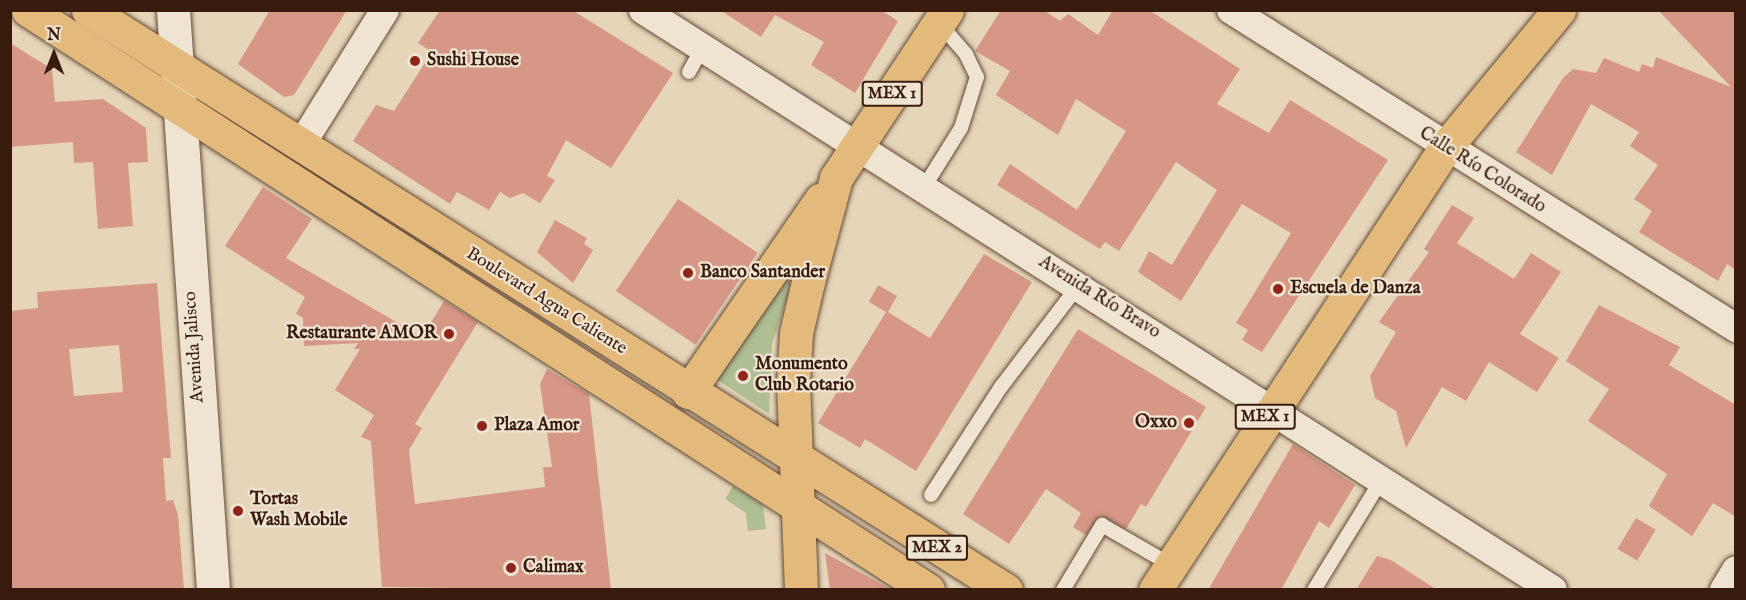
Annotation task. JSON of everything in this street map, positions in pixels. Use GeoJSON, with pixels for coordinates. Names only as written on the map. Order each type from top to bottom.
{"type":"FeatureCollection","features":[{"type":"Feature","properties":{"kind":"main road","name":"Boulevard Agua Caliente"},"geometry":{"type":"LineString","coordinates":[[28,10],[795,509],[928,590]]}},
{"type":"Feature","properties":{"kind":"main road","name":"Boulevard Agua Caliente"},"geometry":{"type":"LineString","coordinates":[[88,10],[688,392],[1006,590]]}},
{"type":"Feature","properties":{"kind":"main road","name":"Avenida Jalisco"},"geometry":{"type":"LineString","coordinates":[[173,10],[176,105],[213,590]]}},
{"type":"Feature","properties":{"kind":"main road","name":"MEX 1"},"geometry":{"type":"LineString","coordinates":[[1163,577],[1272,406],[1445,148],[1559,10]]}},
{"type":"Feature","properties":{"kind":"main road","name":"MEX 1"},"geometry":{"type":"LineString","coordinates":[[801,590],[793,457],[796,333],[836,178],[943,17]]}},
{"type":"Feature","properties":{"kind":"main road"},"geometry":{"type":"LineString","coordinates":[[688,392],[836,178]]}},
{"type":"Feature","properties":{"kind":"street"},"geometry":{"type":"LineString","coordinates":[[301,146],[385,10]]}},
{"type":"Feature","properties":{"kind":"street","name":"Avenida Río Bravo"},"geometry":{"type":"LineString","coordinates":[[643,10],[696,60],[856,148],[923,189],[1272,406],[1553,590]]}},
{"type":"Feature","properties":{"kind":"street","name":"Calle Río Colorado"},"geometry":{"type":"LineString","coordinates":[[1231,10],[1445,148],[1736,328]]}},
{"type":"Feature","properties":{"kind":"street"},"geometry":{"type":"LineString","coordinates":[[1724,590],[1736,570]]}},
{"type":"Feature","properties":{"kind":"lane"},"geometry":{"type":"LineString","coordinates":[[923,189],[961,128],[977,77],[943,17]]}},
{"type":"Feature","properties":{"kind":"lane"},"geometry":{"type":"LineString","coordinates":[[931,495],[1001,387],[1078,286]]}},
{"type":"Feature","properties":{"kind":"lane"},"geometry":{"type":"LineString","coordinates":[[1314,590],[1382,478]]}},
{"type":"Feature","properties":{"kind":"lane"},"geometry":{"type":"LineString","coordinates":[[1064,590],[1102,525],[1163,577]]}},
{"type":"Feature","properties":{"kind":"green space"},"geometry":{"type":"Polygon","coordinates":[[[807,237],[772,344],[769,414],[710,375],[807,237]]]}},
{"type":"Feature","properties":{"kind":"green space"},"geometry":{"type":"Polygon","coordinates":[[[733,486],[763,505],[766,529],[748,531],[746,513],[725,499],[733,486]]]}},
{"type":"Feature","properties":{"kind":"building"},"geometry":{"type":"Polygon","coordinates":[[[270,10],[347,10],[294,95],[284,97],[238,64],[270,10]]]}},
{"type":"Feature","properties":{"kind":"building"},"geometry":{"type":"Polygon","coordinates":[[[440,10],[572,10],[673,73],[611,168],[566,140],[547,176],[555,180],[540,203],[523,193],[510,198],[500,192],[489,210],[457,192],[450,204],[353,141],[376,105],[394,111],[432,52],[418,43],[440,10]]]}},
{"type":"Feature","properties":{"kind":"building"},"geometry":{"type":"Polygon","coordinates":[[[720,10],[881,10],[898,21],[855,93],[811,65],[824,42],[775,15],[761,37],[720,10]]]}},
{"type":"Feature","properties":{"kind":"building"},"geometry":{"type":"Polygon","coordinates":[[[1001,10],[1044,10],[1060,21],[1068,14],[1098,35],[1113,10],[1149,10],[1240,69],[1217,104],[1269,133],[1290,100],[1388,160],[1262,352],[1242,340],[1248,330],[1236,323],[1291,233],[1242,204],[1181,301],[1138,272],[1149,251],[1172,265],[1217,190],[1176,162],[1119,251],[1105,242],[1100,249],[997,185],[1010,164],[1077,210],[1126,131],[1076,99],[1058,135],[996,95],[1010,71],[975,51],[1001,10]]]}},
{"type":"Feature","properties":{"kind":"building"},"geometry":{"type":"Polygon","coordinates":[[[1658,10],[1736,10],[1736,270],[1727,264],[1718,281],[1639,232],[1652,211],[1634,199],[1658,165],[1630,146],[1639,132],[1591,104],[1552,175],[1516,152],[1563,78],[1573,69],[1596,73],[1604,58],[1639,72],[1642,64],[1653,68],[1656,57],[1731,87],[1658,10]]]}},
{"type":"Feature","properties":{"kind":"building"},"geometry":{"type":"Polygon","coordinates":[[[10,43],[52,69],[55,102],[103,99],[146,128],[148,162],[128,163],[133,226],[98,229],[93,162],[74,163],[73,142],[10,147],[10,43]]]}},
{"type":"Feature","properties":{"kind":"building"},"geometry":{"type":"Polygon","coordinates":[[[263,187],[312,219],[286,258],[422,337],[444,301],[478,322],[415,424],[422,428],[409,450],[415,504],[545,487],[543,467],[552,467],[540,384],[547,369],[589,394],[611,590],[382,587],[371,441],[361,437],[374,415],[335,390],[360,349],[354,349],[358,343],[304,346],[303,318],[296,314],[305,297],[225,246],[263,187]]]}},
{"type":"Feature","properties":{"kind":"building","name":"Banco Santander"},"geometry":{"type":"Polygon","coordinates":[[[678,199],[758,253],[696,345],[616,291],[678,199]]]}},
{"type":"Feature","properties":{"kind":"building"},"geometry":{"type":"Polygon","coordinates":[[[1452,205],[1474,218],[1457,243],[1514,279],[1531,253],[1561,272],[1520,334],[1559,358],[1537,392],[1489,362],[1466,401],[1442,387],[1406,448],[1396,411],[1375,398],[1370,376],[1396,332],[1379,322],[1429,252],[1424,249],[1452,205]]]}},
{"type":"Feature","properties":{"kind":"building"},"geometry":{"type":"Polygon","coordinates":[[[555,220],[587,238],[584,244],[593,250],[573,283],[537,252],[555,220]]]}},
{"type":"Feature","properties":{"kind":"building"},"geometry":{"type":"Polygon","coordinates":[[[984,254],[1032,282],[916,471],[865,439],[860,448],[818,423],[886,312],[869,302],[878,285],[897,296],[888,312],[930,338],[984,254]]]}},
{"type":"Feature","properties":{"kind":"building"},"geometry":{"type":"Polygon","coordinates":[[[157,283],[171,458],[163,458],[166,501],[173,500],[178,515],[184,590],[10,590],[10,311],[38,308],[37,292],[157,283]],[[119,345],[69,349],[74,396],[123,392],[119,345]]]}},
{"type":"Feature","properties":{"kind":"building"},"geometry":{"type":"Polygon","coordinates":[[[1599,305],[1680,347],[1669,365],[1736,405],[1736,517],[1713,503],[1692,536],[1649,506],[1667,474],[1588,421],[1609,389],[1566,361],[1599,305]]]}},
{"type":"Feature","properties":{"kind":"building"},"geometry":{"type":"Polygon","coordinates":[[[1078,329],[1206,407],[1146,507],[1141,504],[1126,529],[1101,516],[1086,535],[1073,527],[1081,513],[1046,489],[1009,544],[963,514],[1078,329]]]}},
{"type":"Feature","properties":{"kind":"building"},"geometry":{"type":"Polygon","coordinates":[[[1293,444],[1355,485],[1329,528],[1319,521],[1281,590],[1208,590],[1293,444]]]}},
{"type":"Feature","properties":{"kind":"building"},"geometry":{"type":"Polygon","coordinates":[[[1636,518],[1656,530],[1637,561],[1617,549],[1636,518]]]}},
{"type":"Feature","properties":{"kind":"building"},"geometry":{"type":"Polygon","coordinates":[[[825,553],[892,590],[830,590],[825,553]]]}},
{"type":"Feature","properties":{"kind":"building"},"geometry":{"type":"Polygon","coordinates":[[[1377,556],[1391,560],[1437,590],[1356,590],[1377,556]]]}},
{"type":"Feature","properties":{"kind":"place","name":"Sushi House"},"geometry":{"type":"Point","coordinates":[415,61]}},
{"type":"Feature","properties":{"kind":"place","name":"Banco Santander"},"geometry":{"type":"Point","coordinates":[688,273]}},
{"type":"Feature","properties":{"kind":"place","name":"Escuela de Danza"},"geometry":{"type":"Point","coordinates":[1278,289]}},
{"type":"Feature","properties":{"kind":"place","name":"Restaurante AMOR"},"geometry":{"type":"Point","coordinates":[449,334]}},
{"type":"Feature","properties":{"kind":"place","name":"Monumento Club Rotario"},"geometry":{"type":"Point","coordinates":[743,376]}},
{"type":"Feature","properties":{"kind":"place","name":"Oxxo"},"geometry":{"type":"Point","coordinates":[1189,423]}},
{"type":"Feature","properties":{"kind":"place","name":"Plaza Amor"},"geometry":{"type":"Point","coordinates":[482,426]}},
{"type":"Feature","properties":{"kind":"place","name":"Tortas Wash Mobile"},"geometry":{"type":"Point","coordinates":[238,511]}},
{"type":"Feature","properties":{"kind":"place","name":"Calimax"},"geometry":{"type":"Point","coordinates":[511,568]}}]}
